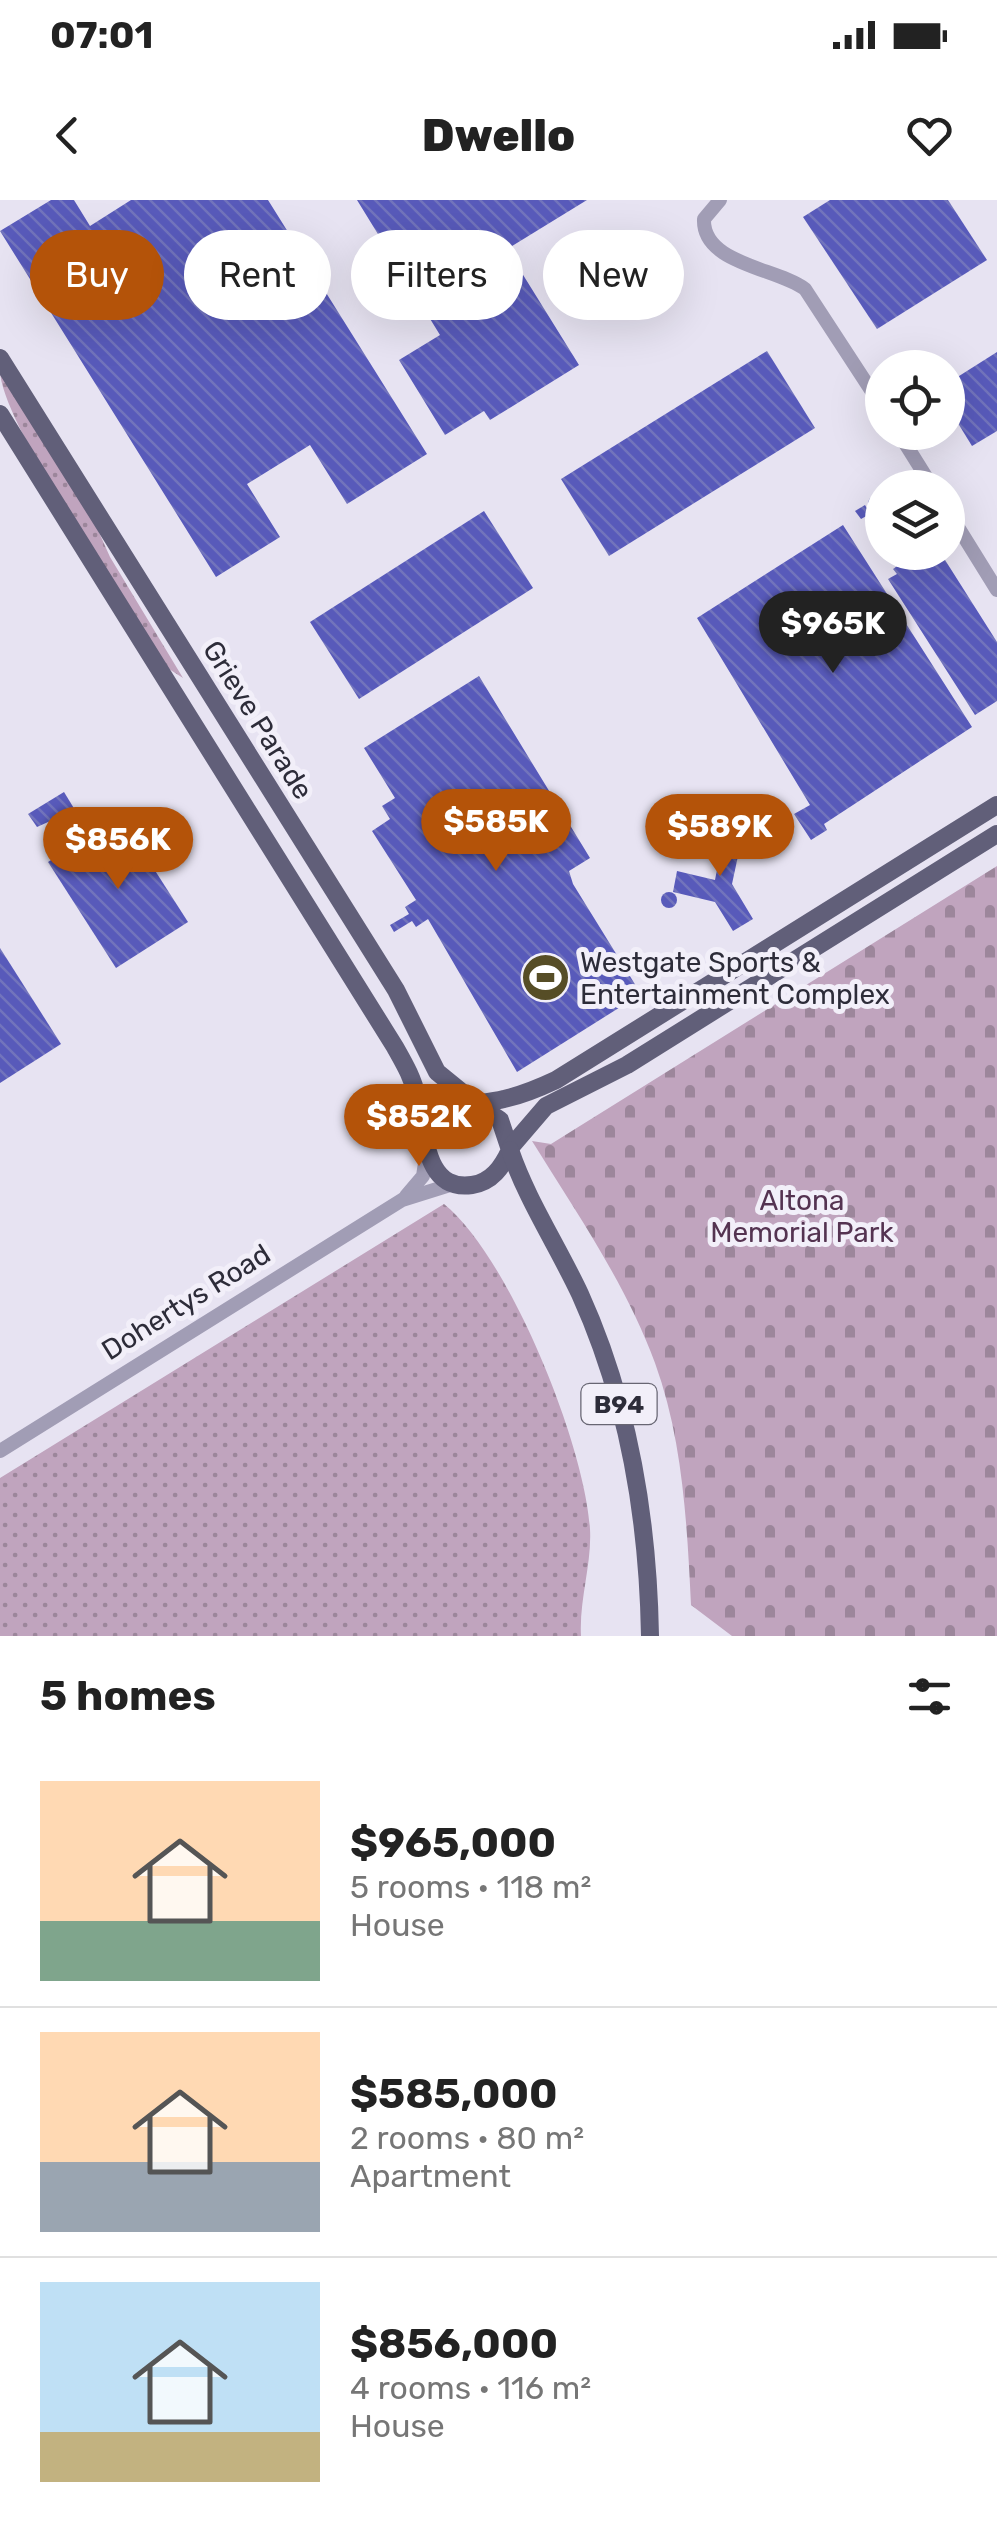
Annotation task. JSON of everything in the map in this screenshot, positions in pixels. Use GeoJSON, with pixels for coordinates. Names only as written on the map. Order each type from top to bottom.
{"type":"FeatureCollection","features":[{"type":"Feature","properties":{"kind":"main road","name":"Grieve Parade"},"geometry":{"type":"LineString","coordinates":[[0,358],[396,990],[433,1066],[476,1104]]}},
{"type":"Feature","properties":{"kind":"main road","name":"Grieve Parade"},"geometry":{"type":"LineString","coordinates":[[0,414],[406,1066],[427,1148]]}},
{"type":"Feature","properties":{"kind":"main road"},"geometry":{"type":"LineString","coordinates":[[997,805],[556,1080],[520,1095],[442,1114],[428,1132],[427,1148],[438,1173],[456,1184],[490,1178],[546,1106],[627,1065],[997,834]]}},
{"type":"Feature","properties":{"kind":"main road"},"geometry":{"type":"LineString","coordinates":[[476,1104],[500,1120],[510,1149]]}},
{"type":"Feature","properties":{"kind":"main road","name":"B94"},"geometry":{"type":"LineString","coordinates":[[510,1149],[579,1292],[616,1394],[639,1492],[650,1636]]}},
{"type":"Feature","properties":{"kind":"street"},"geometry":{"type":"LineString","coordinates":[[720,200],[704,219],[710,240],[726,254],[786,276],[805,290],[865,381]]}},
{"type":"Feature","properties":{"kind":"street"},"geometry":{"type":"LineString","coordinates":[[965,538],[997,590]]}},
{"type":"Feature","properties":{"kind":"street","name":"Dohertys Road"},"geometry":{"type":"LineString","coordinates":[[402,1200],[422,1177],[427,1148]]}},
{"type":"Feature","properties":{"kind":"street","name":"Dohertys Road"},"geometry":{"type":"LineString","coordinates":[[0,1451],[402,1200],[456,1184]]}},
{"type":"Feature","properties":{"kind":"green space"},"geometry":{"type":"Polygon","coordinates":[[[0,370],[89,510],[110,557],[183,678],[169,669],[44,473],[6,396],[0,370]]]}},
{"type":"Feature","properties":{"kind":"green space","name":"Altona Memorial Park"},"geometry":{"type":"Polygon","coordinates":[[[997,866],[997,1636],[732,1636],[691,1605],[678,1452],[655,1363],[630,1305],[599,1249],[532,1141],[551,1144],[997,866]]]}},
{"type":"Feature","properties":{"kind":"green space"},"geometry":{"type":"Polygon","coordinates":[[[444,1204],[469,1229],[517,1308],[540,1354],[574,1450],[590,1529],[581,1636],[0,1636],[0,1478],[444,1204]]]}},
{"type":"Feature","properties":{"kind":"building"},"geometry":{"type":"Polygon","coordinates":[[[51,200],[74,200],[90,226],[131,200],[268,200],[287,230],[184,230],[184,320],[331,320],[331,301],[427,454],[347,504],[310,445],[247,484],[280,537],[216,577],[56,320],[164,320],[164,230],[30,230],[30,279],[0,231],[51,200]]]}},
{"type":"Feature","properties":{"kind":"building"},"geometry":{"type":"Polygon","coordinates":[[[357,200],[587,200],[523,239],[523,230],[375,230],[357,200]]]}},
{"type":"Feature","properties":{"kind":"building"},"geometry":{"type":"Polygon","coordinates":[[[830,200],[948,200],[987,260],[877,329],[803,217],[830,200]]]}},
{"type":"Feature","properties":{"kind":"building"},"geometry":{"type":"Polygon","coordinates":[[[523,275],[543,307],[543,320],[551,320],[579,365],[490,420],[484,411],[445,435],[399,360],[440,335],[431,320],[523,320],[523,275]]]}},
{"type":"Feature","properties":{"kind":"building"},"geometry":{"type":"Polygon","coordinates":[[[767,351],[815,428],[609,556],[561,479],[767,351]]]}},
{"type":"Feature","properties":{"kind":"building"},"geometry":{"type":"Polygon","coordinates":[[[997,352],[997,431],[972,446],[965,435],[965,372],[997,352]]]}},
{"type":"Feature","properties":{"kind":"building"},"geometry":{"type":"Polygon","coordinates":[[[865,505],[865,517],[861,519],[855,511],[865,505]]]}},
{"type":"Feature","properties":{"kind":"building"},"geometry":{"type":"Polygon","coordinates":[[[484,511],[533,588],[359,699],[310,622],[484,511]]]}},
{"type":"Feature","properties":{"kind":"building"},"geometry":{"type":"Polygon","coordinates":[[[843,525],[865,559],[865,570],[872,570],[972,727],[824,824],[827,830],[811,840],[794,814],[810,805],[697,618],[843,525]]]}},
{"type":"Feature","properties":{"kind":"building"},"geometry":{"type":"Polygon","coordinates":[[[894,570],[951,570],[997,642],[997,701],[975,715],[888,579],[897,574],[894,570]]]}},
{"type":"Feature","properties":{"kind":"building"},"geometry":{"type":"Polygon","coordinates":[[[479,676],[590,858],[569,871],[573,884],[641,994],[517,1072],[428,919],[416,927],[412,921],[394,932],[390,925],[409,914],[405,907],[416,900],[372,831],[390,819],[382,806],[395,798],[364,748],[479,676]]]}},
{"type":"Feature","properties":{"kind":"building"},"geometry":{"type":"Polygon","coordinates":[[[64,792],[75,810],[37,827],[28,814],[64,792]]]}},
{"type":"Feature","properties":{"kind":"building"},"geometry":{"type":"Polygon","coordinates":[[[120,816],[188,922],[116,968],[48,862],[120,816]]]}},
{"type":"Feature","properties":{"kind":"building"},"geometry":{"type":"Polygon","coordinates":[[[735,823],[750,848],[738,856],[732,884],[753,919],[733,931],[715,902],[673,892],[677,871],[715,880],[720,854],[710,839],[735,823]]]}},
{"type":"Feature","properties":{"kind":"building"},"geometry":{"type":"Polygon","coordinates":[[[669,892],[677,900],[669,908],[661,900],[669,892]]]}},
{"type":"Feature","properties":{"kind":"building"},"geometry":{"type":"Polygon","coordinates":[[[0,948],[61,1044],[0,1083],[0,948]]]}},
{"type":"Feature","properties":{"kind":"place","name":"Westgate Sports & Entertainment Complex"},"geometry":{"type":"Point","coordinates":[545,978]}}]}
